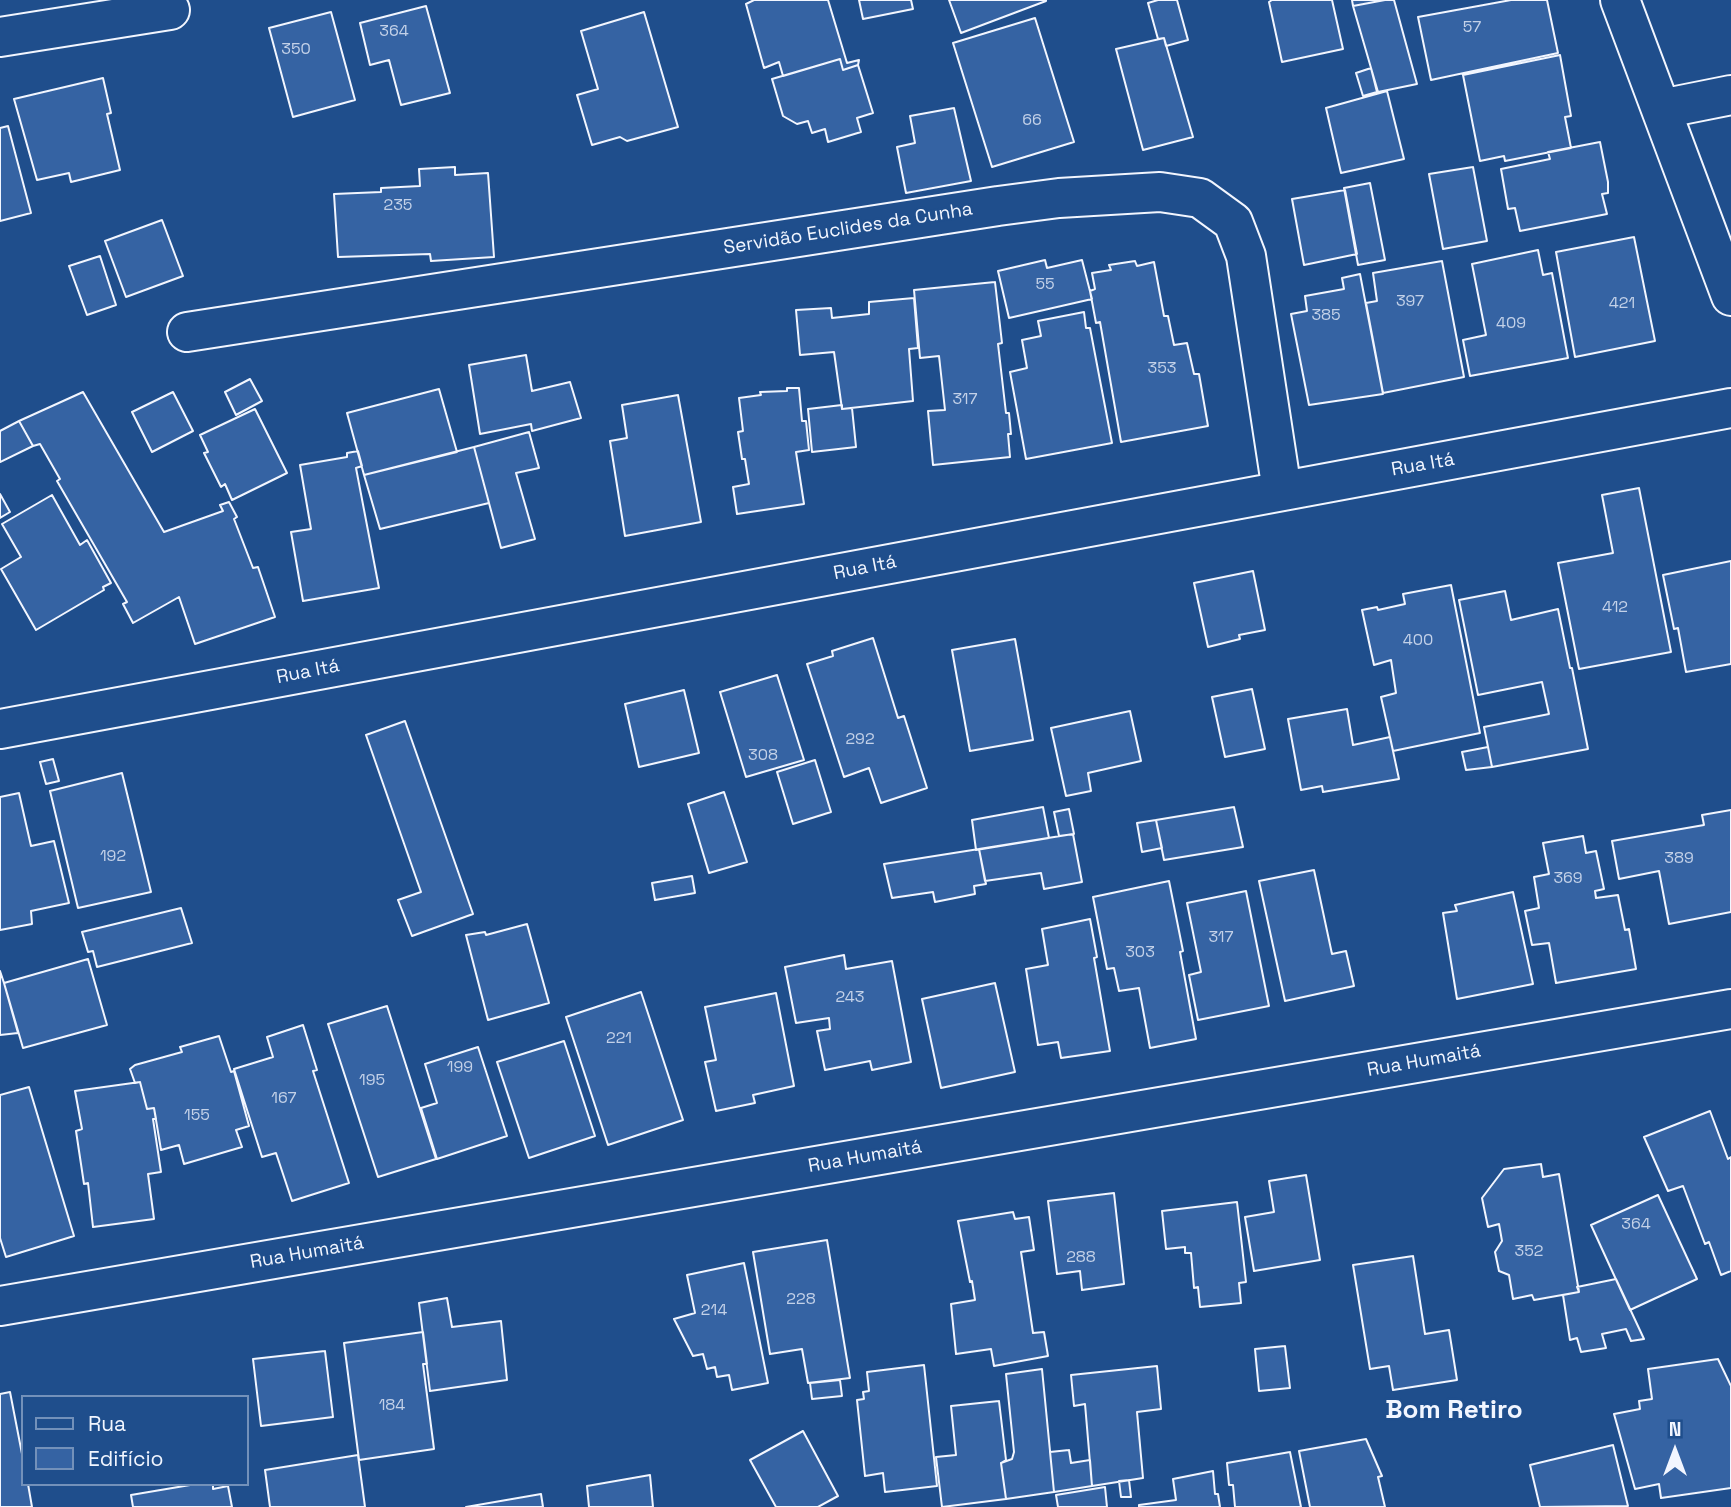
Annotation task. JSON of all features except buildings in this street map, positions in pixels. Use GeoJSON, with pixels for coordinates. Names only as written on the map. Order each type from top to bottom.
{"type":"FeatureCollection","features":[{"type":"Feature","properties":{"kind":"street"},"geometry":{"type":"LineString","coordinates":[[1620,0],[1731,296]]}},
{"type":"Feature","properties":{"kind":"street"},"geometry":{"type":"LineString","coordinates":[[0,37],[170,10]]}},
{"type":"Feature","properties":{"kind":"street"},"geometry":{"type":"LineString","coordinates":[[1661,109],[1731,95]]}},
{"type":"Feature","properties":{"kind":"street","name":"Servidão Euclides da Cunha"},"geometry":{"type":"LineString","coordinates":[[187,332],[998,206],[1059,198],[1160,192],[1200,198],[1233,222],[1246,256],[1282,491]]}},
{"type":"Feature","properties":{"kind":"street","name":"Rua Itá"},"geometry":{"type":"LineString","coordinates":[[0,729],[1731,408]]}},
{"type":"Feature","properties":{"kind":"street","name":"Rua Humaitá"},"geometry":{"type":"LineString","coordinates":[[0,1306],[1731,1009]]}},
{"type":"Feature","properties":{"kind":"district","name":"Bom Retiro"},"geometry":{"type":"Point","coordinates":[1454,1411]}}]}
